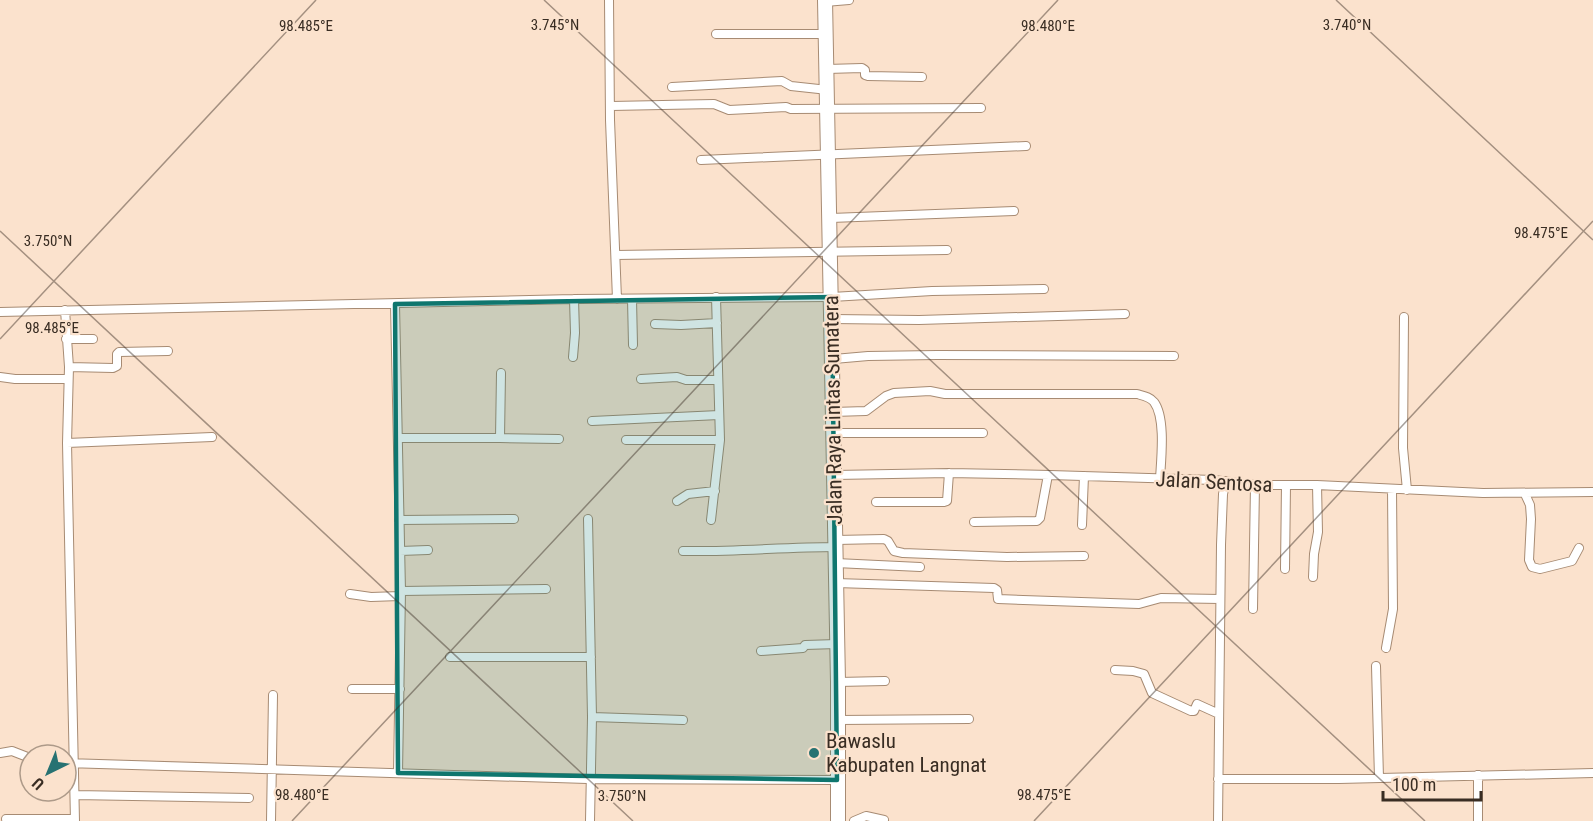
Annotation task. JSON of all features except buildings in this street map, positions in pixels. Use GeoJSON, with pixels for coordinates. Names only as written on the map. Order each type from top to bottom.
{"type":"FeatureCollection","features":[{"type":"Feature","properties":{"kind":"highway","name":"Jalan Raya Lintas Sumatera"},"geometry":{"type":"LineString","coordinates":[[825,1],[834,359],[838,821]]}},
{"type":"Feature","properties":{"kind":"street"},"geometry":{"type":"LineString","coordinates":[[609,0],[617,299]]}},
{"type":"Feature","properties":{"kind":"street"},"geometry":{"type":"LineString","coordinates":[[825,1],[849,0]]}},
{"type":"Feature","properties":{"kind":"street"},"geometry":{"type":"LineString","coordinates":[[716,34],[826,34]]}},
{"type":"Feature","properties":{"kind":"street"},"geometry":{"type":"LineString","coordinates":[[827,69],[862,69],[868,76],[922,78]]}},
{"type":"Feature","properties":{"kind":"street"},"geometry":{"type":"LineString","coordinates":[[672,87],[782,81],[791,86],[828,90]]}},
{"type":"Feature","properties":{"kind":"street"},"geometry":{"type":"LineString","coordinates":[[611,106],[714,104],[729,110],[786,107],[791,109],[981,108]]}},
{"type":"Feature","properties":{"kind":"street"},"geometry":{"type":"LineString","coordinates":[[701,160],[1026,146]]}},
{"type":"Feature","properties":{"kind":"street"},"geometry":{"type":"LineString","coordinates":[[831,218],[1014,211]]}},
{"type":"Feature","properties":{"kind":"street"},"geometry":{"type":"LineString","coordinates":[[616,255],[757,255],[831,251],[947,250]]}},
{"type":"Feature","properties":{"kind":"street"},"geometry":{"type":"LineString","coordinates":[[0,312],[574,298],[832,297],[932,291],[1044,289]]}},
{"type":"Feature","properties":{"kind":"street"},"geometry":{"type":"LineString","coordinates":[[711,520],[720,440],[716,297]]}},
{"type":"Feature","properties":{"kind":"street"},"geometry":{"type":"LineString","coordinates":[[573,357],[574,298]]}},
{"type":"Feature","properties":{"kind":"street"},"geometry":{"type":"LineString","coordinates":[[633,299],[633,345]]}},
{"type":"Feature","properties":{"kind":"street"},"geometry":{"type":"LineString","coordinates":[[395,304],[400,551],[398,772]]}},
{"type":"Feature","properties":{"kind":"street"},"geometry":{"type":"LineString","coordinates":[[65,310],[69,367],[67,443],[74,743]]}},
{"type":"Feature","properties":{"kind":"street"},"geometry":{"type":"LineString","coordinates":[[832,320],[1125,314]]}},
{"type":"Feature","properties":{"kind":"street"},"geometry":{"type":"LineString","coordinates":[[1404,317],[1403,448],[1407,490]]}},
{"type":"Feature","properties":{"kind":"street"},"geometry":{"type":"LineString","coordinates":[[655,324],[717,323]]}},
{"type":"Feature","properties":{"kind":"street"},"geometry":{"type":"LineString","coordinates":[[66,339],[93,339]]}},
{"type":"Feature","properties":{"kind":"street"},"geometry":{"type":"LineString","coordinates":[[69,367],[114,368],[117,366],[119,352],[168,351]]}},
{"type":"Feature","properties":{"kind":"street"},"geometry":{"type":"LineString","coordinates":[[834,359],[937,355],[1174,356]]}},
{"type":"Feature","properties":{"kind":"street"},"geometry":{"type":"LineString","coordinates":[[501,374],[501,438]]}},
{"type":"Feature","properties":{"kind":"street"},"geometry":{"type":"LineString","coordinates":[[0,377],[68,378]]}},
{"type":"Feature","properties":{"kind":"street"},"geometry":{"type":"LineString","coordinates":[[641,379],[677,377],[686,380],[718,380]]}},
{"type":"Feature","properties":{"kind":"street"},"geometry":{"type":"LineString","coordinates":[[833,412],[866,411],[886,396],[901,392],[1137,394],[1154,402],[1159,414],[1160,479]]}},
{"type":"Feature","properties":{"kind":"street"},"geometry":{"type":"LineString","coordinates":[[592,421],[719,416]]}},
{"type":"Feature","properties":{"kind":"street"},"geometry":{"type":"LineString","coordinates":[[834,433],[983,433]]}},
{"type":"Feature","properties":{"kind":"street"},"geometry":{"type":"LineString","coordinates":[[67,443],[212,437]]}},
{"type":"Feature","properties":{"kind":"street"},"geometry":{"type":"LineString","coordinates":[[399,438],[560,439]]}},
{"type":"Feature","properties":{"kind":"street"},"geometry":{"type":"LineString","coordinates":[[626,440],[720,440]]}},
{"type":"Feature","properties":{"kind":"street"},"geometry":{"type":"LineString","coordinates":[[876,502],[947,501],[949,473]]}},
{"type":"Feature","properties":{"kind":"street","name":"Jalan Sentosa"},"geometry":{"type":"LineString","coordinates":[[835,475],[949,473],[1048,475],[1525,494],[1593,492]]}},
{"type":"Feature","properties":{"kind":"street"},"geometry":{"type":"LineString","coordinates":[[974,522],[1036,521],[1040,518],[1048,475]]}},
{"type":"Feature","properties":{"kind":"street"},"geometry":{"type":"LineString","coordinates":[[1082,525],[1084,476]]}},
{"type":"Feature","properties":{"kind":"street"},"geometry":{"type":"LineString","coordinates":[[1218,821],[1220,599],[1223,494],[1227,481]]}},
{"type":"Feature","properties":{"kind":"street"},"geometry":{"type":"LineString","coordinates":[[1253,609],[1255,485]]}},
{"type":"Feature","properties":{"kind":"street"},"geometry":{"type":"LineString","coordinates":[[1285,569],[1286,485]]}},
{"type":"Feature","properties":{"kind":"street"},"geometry":{"type":"LineString","coordinates":[[1313,578],[1318,532],[1317,485]]}},
{"type":"Feature","properties":{"kind":"street"},"geometry":{"type":"LineString","coordinates":[[1386,648],[1393,609],[1392,489]]}},
{"type":"Feature","properties":{"kind":"street"},"geometry":{"type":"LineString","coordinates":[[676,501],[688,494],[715,492]]}},
{"type":"Feature","properties":{"kind":"street"},"geometry":{"type":"LineString","coordinates":[[1525,494],[1530,506],[1529,560],[1532,567],[1539,569],[1572,561],[1580,548]]}},
{"type":"Feature","properties":{"kind":"street"},"geometry":{"type":"LineString","coordinates":[[399,520],[514,519]]}},
{"type":"Feature","properties":{"kind":"street"},"geometry":{"type":"LineString","coordinates":[[588,519],[592,717],[590,821]]}},
{"type":"Feature","properties":{"kind":"street"},"geometry":{"type":"LineString","coordinates":[[683,551],[884,539],[888,540],[894,551],[903,553],[1007,557],[1084,556]]}},
{"type":"Feature","properties":{"kind":"street"},"geometry":{"type":"LineString","coordinates":[[400,551],[428,550]]}},
{"type":"Feature","properties":{"kind":"street"},"geometry":{"type":"LineString","coordinates":[[836,563],[921,567]]}},
{"type":"Feature","properties":{"kind":"street"},"geometry":{"type":"LineString","coordinates":[[836,583],[994,588],[997,590],[998,599],[1047,602],[1139,604],[1161,598],[1220,599]]}},
{"type":"Feature","properties":{"kind":"street"},"geometry":{"type":"LineString","coordinates":[[350,594],[371,597],[400,593],[546,589]]}},
{"type":"Feature","properties":{"kind":"street"},"geometry":{"type":"LineString","coordinates":[[761,651],[803,648],[805,645],[837,644]]}},
{"type":"Feature","properties":{"kind":"street"},"geometry":{"type":"LineString","coordinates":[[450,657],[591,657]]}},
{"type":"Feature","properties":{"kind":"street"},"geometry":{"type":"LineString","coordinates":[[1376,666],[1379,778]]}},
{"type":"Feature","properties":{"kind":"street"},"geometry":{"type":"LineString","coordinates":[[1115,670],[1144,674],[1152,693],[1191,711],[1194,711],[1197,704],[1219,714]]}},
{"type":"Feature","properties":{"kind":"street"},"geometry":{"type":"LineString","coordinates":[[838,682],[885,681]]}},
{"type":"Feature","properties":{"kind":"street"},"geometry":{"type":"LineString","coordinates":[[352,689],[400,689]]}},
{"type":"Feature","properties":{"kind":"street"},"geometry":{"type":"LineString","coordinates":[[271,821],[273,695]]}},
{"type":"Feature","properties":{"kind":"street"},"geometry":{"type":"LineString","coordinates":[[592,717],[683,720]]}},
{"type":"Feature","properties":{"kind":"street"},"geometry":{"type":"LineString","coordinates":[[838,720],[969,719]]}},
{"type":"Feature","properties":{"kind":"street"},"geometry":{"type":"LineString","coordinates":[[0,753],[12,751],[18,753]]}},
{"type":"Feature","properties":{"kind":"street"},"geometry":{"type":"LineString","coordinates":[[78,764],[183,765],[273,771],[590,778],[837,780]]}},
{"type":"Feature","properties":{"kind":"street"},"geometry":{"type":"LineString","coordinates":[[1218,779],[1379,778],[1593,772]]}},
{"type":"Feature","properties":{"kind":"street"},"geometry":{"type":"LineString","coordinates":[[1478,775],[1479,821]]}},
{"type":"Feature","properties":{"kind":"street"},"geometry":{"type":"LineString","coordinates":[[78,795],[249,798]]}},
{"type":"Feature","properties":{"kind":"street"},"geometry":{"type":"LineString","coordinates":[[6,819],[75,820],[75,803]]}},
{"type":"Feature","properties":{"kind":"street"},"geometry":{"type":"LineString","coordinates":[[854,821],[867,816],[884,820]]}},
{"type":"Feature","properties":{"kind":"highlighted area"},"geometry":{"type":"Polygon","coordinates":[[[832,297],[837,780],[398,773],[395,304],[832,297]]]}},
{"type":"Feature","properties":{"kind":"place","name":"Bawaslu Kabupaten Langnat"},"geometry":{"type":"Point","coordinates":[814,753]}}]}
